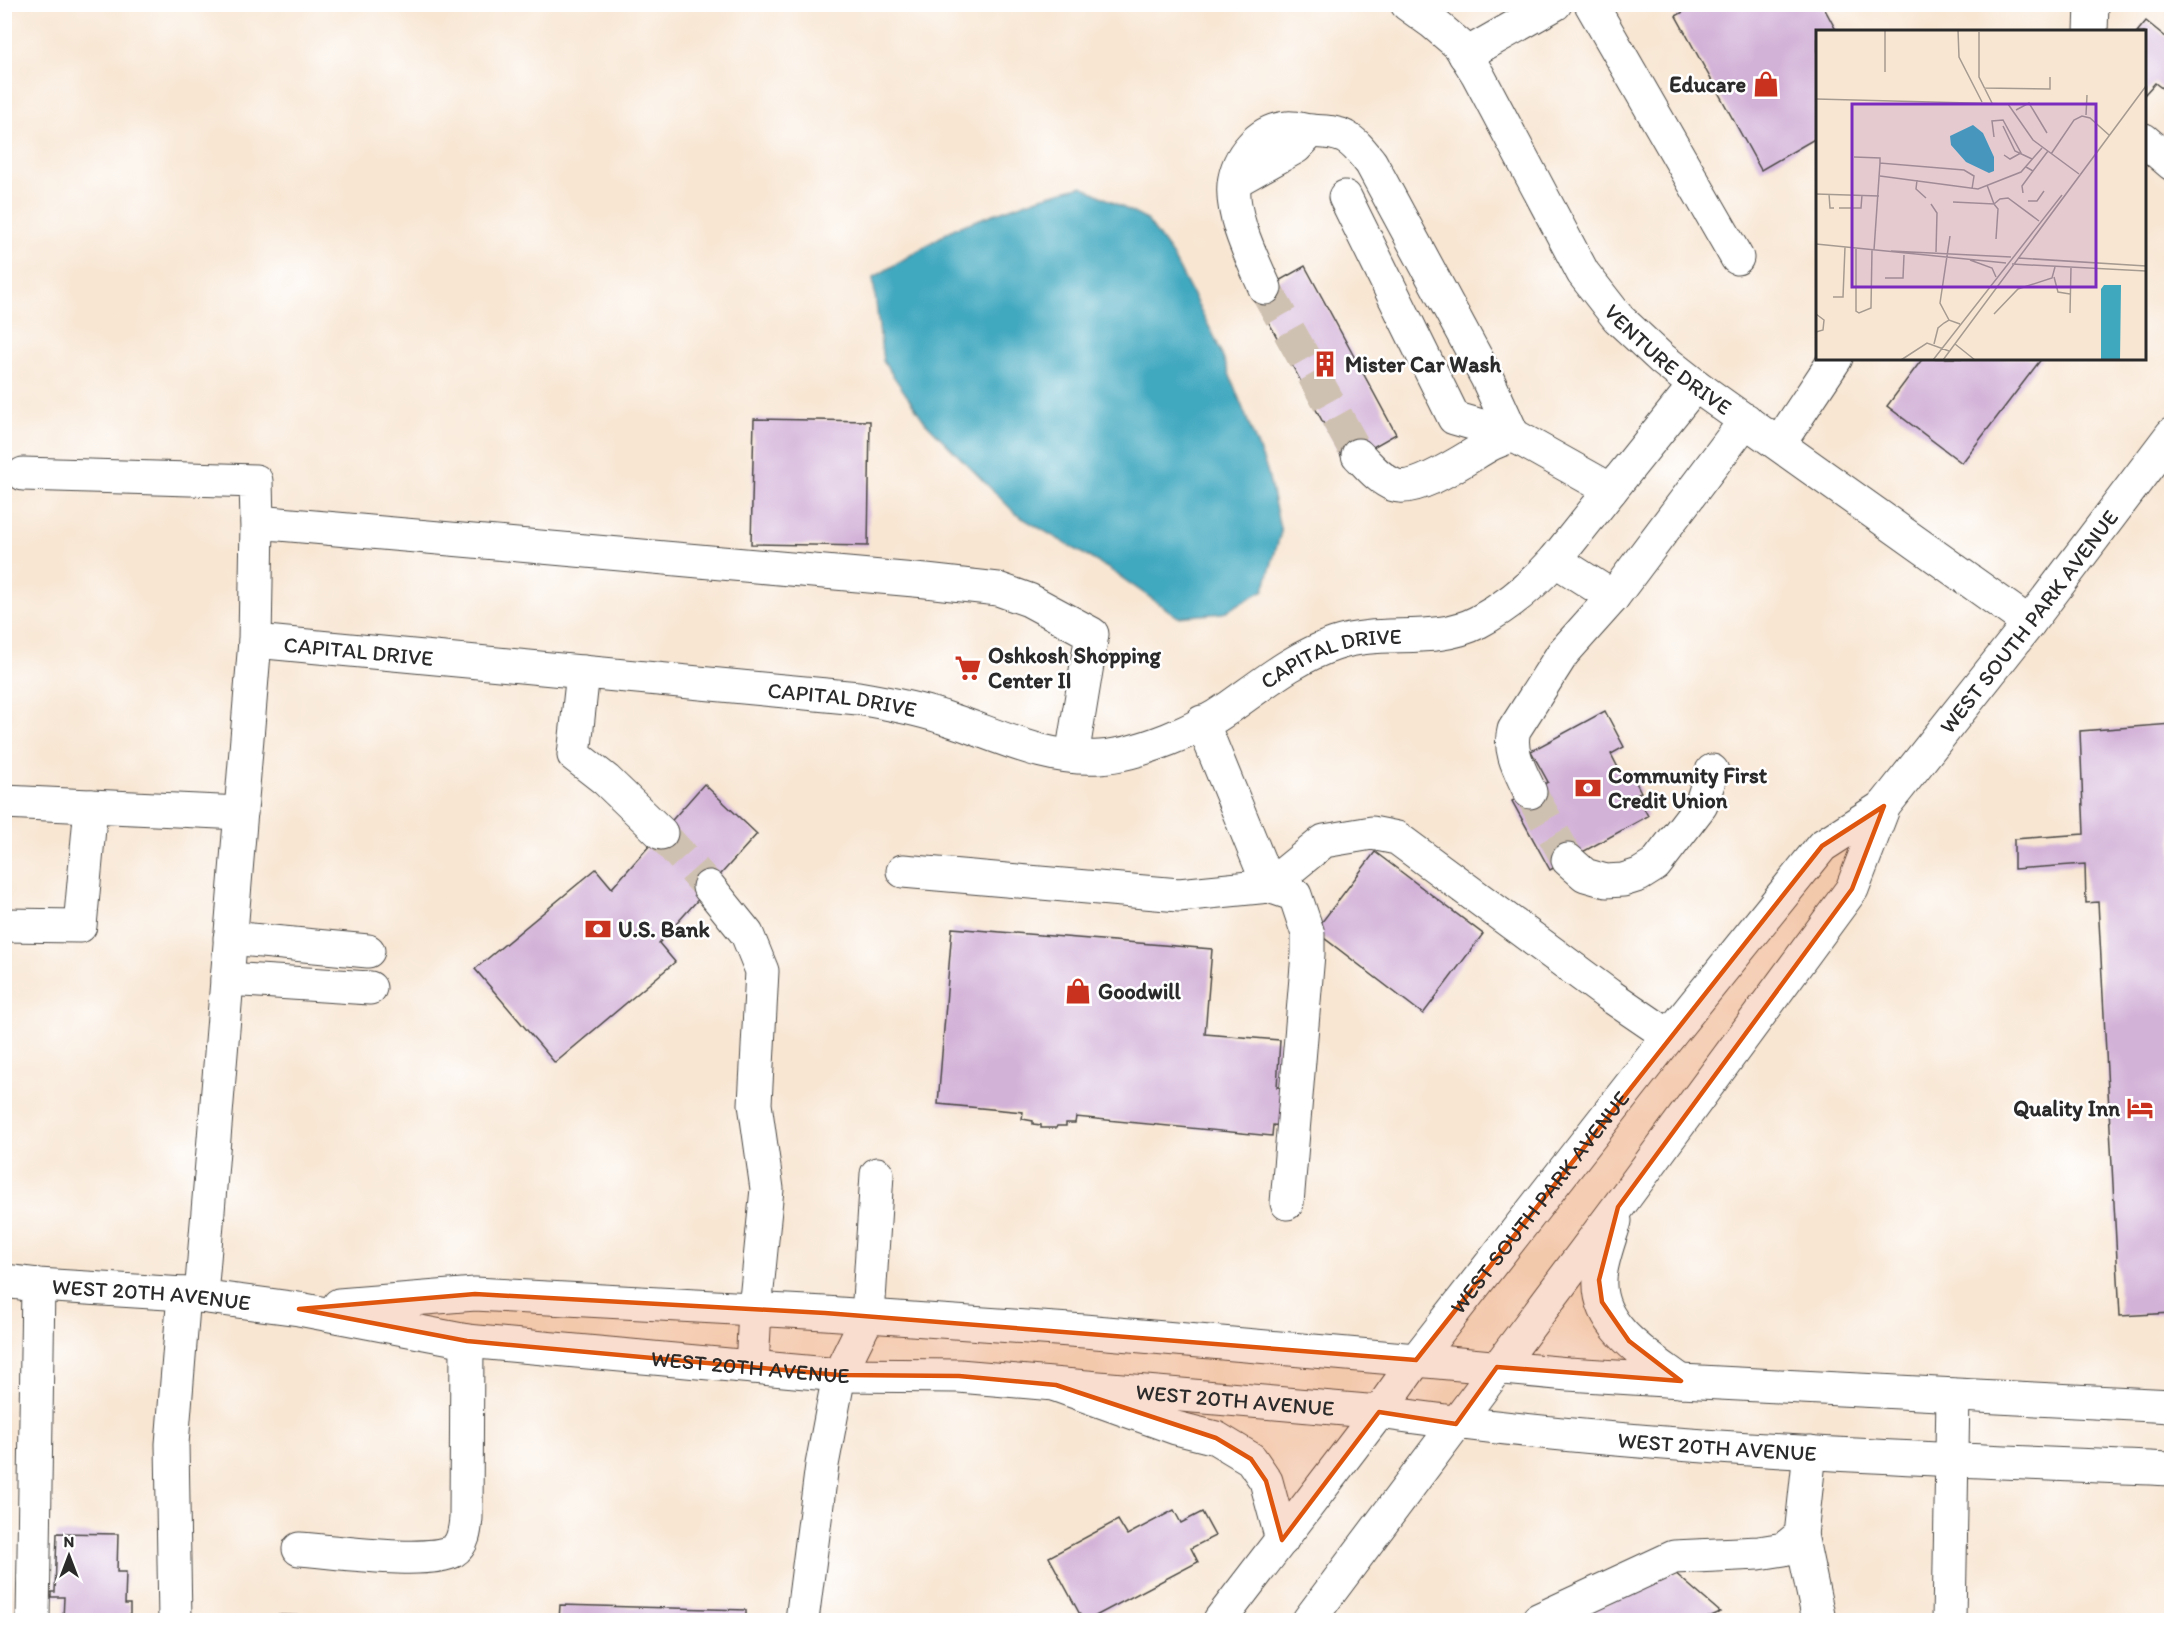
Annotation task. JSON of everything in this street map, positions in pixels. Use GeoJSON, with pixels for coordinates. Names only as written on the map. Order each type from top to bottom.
{"type":"FeatureCollection","features":[{"type":"Feature","properties":{"kind":"street","name":"VENTURE DRIVE"},"geometry":{"type":"LineString","coordinates":[[1407,4],[1459,45],[1478,75],[1583,273],[1618,318],[1662,359],[1695,385],[2029,623]]}},
{"type":"Feature","properties":{"kind":"street"},"geometry":{"type":"LineString","coordinates":[[1465,54],[1555,4]]}},
{"type":"Feature","properties":{"kind":"street"},"geometry":{"type":"LineString","coordinates":[[1591,4],[1737,258]]}},
{"type":"Feature","properties":{"kind":"street"},"geometry":{"type":"LineString","coordinates":[[2091,30],[2092,4]]}},
{"type":"Feature","properties":{"kind":"street"},"geometry":{"type":"LineString","coordinates":[[1265,288],[1248,248],[1236,206],[1235,180],[1250,146],[1266,135],[1286,128],[1332,132],[1345,137],[1356,145],[1371,163],[1487,378],[1513,435]]}},
{"type":"Feature","properties":{"kind":"street"},"geometry":{"type":"LineString","coordinates":[[2146,141],[2172,164]]}},
{"type":"Feature","properties":{"kind":"street"},"geometry":{"type":"LineString","coordinates":[[1392,202],[1351,209],[1454,417],[1513,435],[1611,490]]}},
{"type":"Feature","properties":{"kind":"street"},"geometry":{"type":"LineString","coordinates":[[1779,444],[1835,360]]}},
{"type":"Feature","properties":{"kind":"street","name":"CAPITAL DRIVE"},"geometry":{"type":"LineString","coordinates":[[175,1620],[172,1444],[192,1295],[220,1050],[255,641],[858,698],[901,705],[944,717],[1019,745],[1072,756],[1100,757],[1126,753],[1174,737],[1228,709],[1298,659],[1334,644],[1359,637],[1454,632],[1476,623],[1512,602],[1555,560],[1695,385]]}},
{"type":"Feature","properties":{"kind":"street"},"geometry":{"type":"LineString","coordinates":[[1530,792],[1512,750],[1511,740],[1514,730],[1563,653],[1613,597],[1746,420]]}},
{"type":"Feature","properties":{"kind":"street","name":"WEST SOUTH PARK AVENUE"},"geometry":{"type":"LineString","coordinates":[[1309,1620],[1618,1208],[1852,889],[1884,806],[2029,623],[2172,434]]}},
{"type":"Feature","properties":{"kind":"street"},"geometry":{"type":"LineString","coordinates":[[1358,455],[1383,479],[1396,486],[1410,485],[1429,479],[1490,445],[1513,435]]}},
{"type":"Feature","properties":{"kind":"street"},"geometry":{"type":"LineString","coordinates":[[23,474],[256,482],[255,641]]}},
{"type":"Feature","properties":{"kind":"street"},"geometry":{"type":"LineString","coordinates":[[257,522],[998,589],[1029,600],[1092,634],[1072,756]]}},
{"type":"Feature","properties":{"kind":"street"},"geometry":{"type":"LineString","coordinates":[[1555,560],[1613,597]]}},
{"type":"Feature","properties":{"kind":"street"},"geometry":{"type":"LineString","coordinates":[[583,672],[574,755],[606,780],[661,833]]}},
{"type":"Feature","properties":{"kind":"street"},"geometry":{"type":"LineString","coordinates":[[1202,722],[1269,886]]}},
{"type":"Feature","properties":{"kind":"street"},"geometry":{"type":"LineString","coordinates":[[1568,860],[1585,874],[1606,881],[1623,880],[1639,875],[1655,865],[1701,805],[1712,771]]}},
{"type":"Feature","properties":{"kind":"street"},"geometry":{"type":"LineString","coordinates":[[4,802],[241,813]]}},
{"type":"Feature","properties":{"kind":"street"},"geometry":{"type":"LineString","coordinates":[[4,924],[80,926],[91,806]]}},
{"type":"Feature","properties":{"kind":"street","name":"WEST SOUTH PARK AVENUE"},"geometry":{"type":"LineString","coordinates":[[1220,1620],[1416,1360],[1669,1036],[1822,846],[1884,806]]}},
{"type":"Feature","properties":{"kind":"street"},"geometry":{"type":"LineString","coordinates":[[1269,886],[1324,841],[1372,833],[1397,838],[1600,988],[1669,1036]]}},
{"type":"Feature","properties":{"kind":"street"},"geometry":{"type":"LineString","coordinates":[[903,871],[1179,895],[1269,886],[1294,895],[1308,934],[1308,954],[1287,1203]]}},
{"type":"Feature","properties":{"kind":"street"},"geometry":{"type":"LineString","coordinates":[[709,887],[747,934],[762,971],[755,1104],[767,1189],[752,1367]]}},
{"type":"Feature","properties":{"kind":"street"},"geometry":{"type":"LineString","coordinates":[[230,939],[368,951]]}},
{"type":"Feature","properties":{"kind":"street"},"geometry":{"type":"LineString","coordinates":[[227,979],[370,988]]}},
{"type":"Feature","properties":{"kind":"street"},"geometry":{"type":"LineString","coordinates":[[802,1620],[822,1465],[839,1375],[868,1316],[877,1174]]}},
{"type":"Feature","properties":{"kind":"street"},"geometry":{"type":"LineString","coordinates":[[1618,1208],[1599,1280],[1602,1302],[1629,1341],[1682,1381]]}},
{"type":"Feature","properties":{"kind":"street","name":"WEST 20TH AVENUE"},"geometry":{"type":"LineString","coordinates":[[4,1281],[192,1295],[299,1309],[467,1341],[839,1375],[958,1376],[1379,1412],[1456,1424],[1714,1447],[2172,1469]]}},
{"type":"Feature","properties":{"kind":"street"},"geometry":{"type":"LineString","coordinates":[[33,1620],[38,1285]]}},
{"type":"Feature","properties":{"kind":"street","name":"WEST 20TH AVENUE"},"geometry":{"type":"LineString","coordinates":[[299,1309],[475,1294],[868,1316],[1084,1331],[1682,1381],[2172,1406]]}},
{"type":"Feature","properties":{"kind":"street"},"geometry":{"type":"LineString","coordinates":[[299,1549],[417,1557],[437,1556],[454,1550],[464,1536],[466,1518],[467,1341]]}},
{"type":"Feature","properties":{"kind":"street"},"geometry":{"type":"LineString","coordinates":[[1056,1385],[1176,1428],[1216,1438],[1251,1460],[1266,1481],[1282,1540]]}},
{"type":"Feature","properties":{"kind":"street"},"geometry":{"type":"LineString","coordinates":[[1949,1620],[1953,1395]]}},
{"type":"Feature","properties":{"kind":"street"},"geometry":{"type":"LineString","coordinates":[[1810,1452],[1801,1534],[1819,1620]]}},
{"type":"Feature","properties":{"kind":"street"},"geometry":{"type":"LineString","coordinates":[[1538,1620],[1674,1557],[1759,1553],[1784,1549],[1801,1534]]}},
{"type":"Feature","properties":{"kind":"highlighted area"},"geometry":{"type":"Polygon","coordinates":[[[1884,806],[1852,889],[1618,1207],[1599,1280],[1602,1302],[1629,1341],[1681,1381],[1497,1367],[1456,1424],[1379,1412],[1282,1540],[1266,1481],[1251,1459],[1216,1438],[1056,1385],[959,1376],[839,1375],[467,1341],[299,1309],[475,1294],[825,1313],[1416,1360],[1822,846],[1884,806]]]}},
{"type":"Feature","properties":{"kind":"water"},"geometry":{"type":"Polygon","coordinates":[[[1082,186],[1147,220],[1172,255],[1216,340],[1267,470],[1281,532],[1264,590],[1223,613],[1178,617],[1109,569],[1017,515],[925,422],[883,361],[873,278],[955,228],[1041,197],[1082,186]]]}},
{"type":"Feature","properties":{"kind":"building","name":"Educare"},"geometry":{"type":"Polygon","coordinates":[[[1697,4],[1822,4],[1836,30],[1816,30],[1816,138],[1761,170],[1676,16],[1697,4]]]}},
{"type":"Feature","properties":{"kind":"building"},"geometry":{"type":"Polygon","coordinates":[[[2146,21],[2167,38],[2172,32],[2172,96],[2155,83],[2146,93],[2146,30],[2139,30],[2146,21]]]}},
{"type":"Feature","properties":{"kind":"building","name":"Mister Car Wash"},"geometry":{"type":"Polygon","coordinates":[[[1305,266],[1396,434],[1345,463],[1254,295],[1305,266]]]}},
{"type":"Feature","properties":{"kind":"building"},"geometry":{"type":"Polygon","coordinates":[[[1922,360],[2040,360],[1962,463],[1887,406],[1922,360]]]}},
{"type":"Feature","properties":{"kind":"building"},"geometry":{"type":"Polygon","coordinates":[[[754,419],[870,421],[868,546],[751,544],[754,419]]]}},
{"type":"Feature","properties":{"kind":"building","name":"Community First Credit Union"},"geometry":{"type":"Polygon","coordinates":[[[1605,711],[1624,747],[1611,754],[1624,779],[1632,775],[1641,792],[1636,794],[1648,816],[1550,870],[1512,801],[1548,782],[1531,751],[1605,711]]]}},
{"type":"Feature","properties":{"kind":"building","name":"Quality Inn"},"geometry":{"type":"Polygon","coordinates":[[[2172,724],[2172,1313],[2120,1316],[2098,902],[2086,903],[2085,864],[2014,869],[2014,839],[2084,834],[2080,731],[2172,724]]]}},
{"type":"Feature","properties":{"kind":"building","name":"U.S. Bank"},"geometry":{"type":"Polygon","coordinates":[[[704,784],[757,834],[659,943],[675,962],[555,1063],[475,969],[596,869],[612,888],[704,784]]]}},
{"type":"Feature","properties":{"kind":"building"},"geometry":{"type":"Polygon","coordinates":[[[1375,852],[1483,934],[1423,1014],[1315,931],[1375,852]]]}},
{"type":"Feature","properties":{"kind":"building","name":"Goodwill"},"geometry":{"type":"Polygon","coordinates":[[[952,928],[1212,949],[1205,1034],[1280,1040],[1277,1087],[1309,1089],[1308,1128],[1273,1125],[1272,1136],[1076,1117],[1075,1123],[1066,1123],[1066,1126],[1041,1128],[1041,1125],[1033,1124],[1033,1121],[1022,1119],[1023,1112],[938,1104],[952,928]]]}},
{"type":"Feature","properties":{"kind":"building"},"geometry":{"type":"Polygon","coordinates":[[[1174,1510],[1181,1523],[1202,1512],[1215,1536],[1191,1548],[1198,1562],[1088,1620],[1083,1620],[1049,1557],[1118,1520],[1127,1535],[1174,1510]]]}},
{"type":"Feature","properties":{"kind":"building"},"geometry":{"type":"Polygon","coordinates":[[[57,1533],[118,1534],[117,1572],[126,1572],[125,1604],[130,1604],[130,1620],[63,1620],[64,1597],[51,1597],[51,1592],[55,1592],[57,1533]]]}},
{"type":"Feature","properties":{"kind":"building"},"geometry":{"type":"Polygon","coordinates":[[[1674,1572],[1720,1612],[1703,1620],[1572,1620],[1674,1572]]]}},
{"type":"Feature","properties":{"kind":"building"},"geometry":{"type":"Polygon","coordinates":[[[560,1605],[746,1610],[746,1620],[559,1620],[560,1605]]]}},
{"type":"Feature","properties":{"kind":"building"},"geometry":{"type":"Polygon","coordinates":[[[279,1615],[340,1617],[340,1620],[280,1620],[279,1615]]]}},
{"type":"Feature","properties":{"kind":"tunnel"},"geometry":{"type":"LineString","coordinates":[[1265,288],[1358,455]]}},
{"type":"Feature","properties":{"kind":"tunnel"},"geometry":{"type":"LineString","coordinates":[[1530,792],[1568,860]]}},
{"type":"Feature","properties":{"kind":"tunnel"},"geometry":{"type":"LineString","coordinates":[[661,833],[709,887]]}},
{"type":"Feature","properties":{"kind":"place","name":"Educare"},"geometry":{"type":"Point","coordinates":[1766,84]}},
{"type":"Feature","properties":{"kind":"place","name":"Mister Car Wash"},"geometry":{"type":"Point","coordinates":[1325,364]}},
{"type":"Feature","properties":{"kind":"place","name":"Oshkosh Shopping Center II"},"geometry":{"type":"Point","coordinates":[968,668]}},
{"type":"Feature","properties":{"kind":"place","name":"Community First Credit Union"},"geometry":{"type":"Point","coordinates":[1588,788]}},
{"type":"Feature","properties":{"kind":"place","name":"U.S. Bank"},"geometry":{"type":"Point","coordinates":[598,929]}},
{"type":"Feature","properties":{"kind":"place","name":"Goodwill"},"geometry":{"type":"Point","coordinates":[1078,991]}},
{"type":"Feature","properties":{"kind":"place","name":"Quality Inn"},"geometry":{"type":"Point","coordinates":[2140,1108]}}]}
